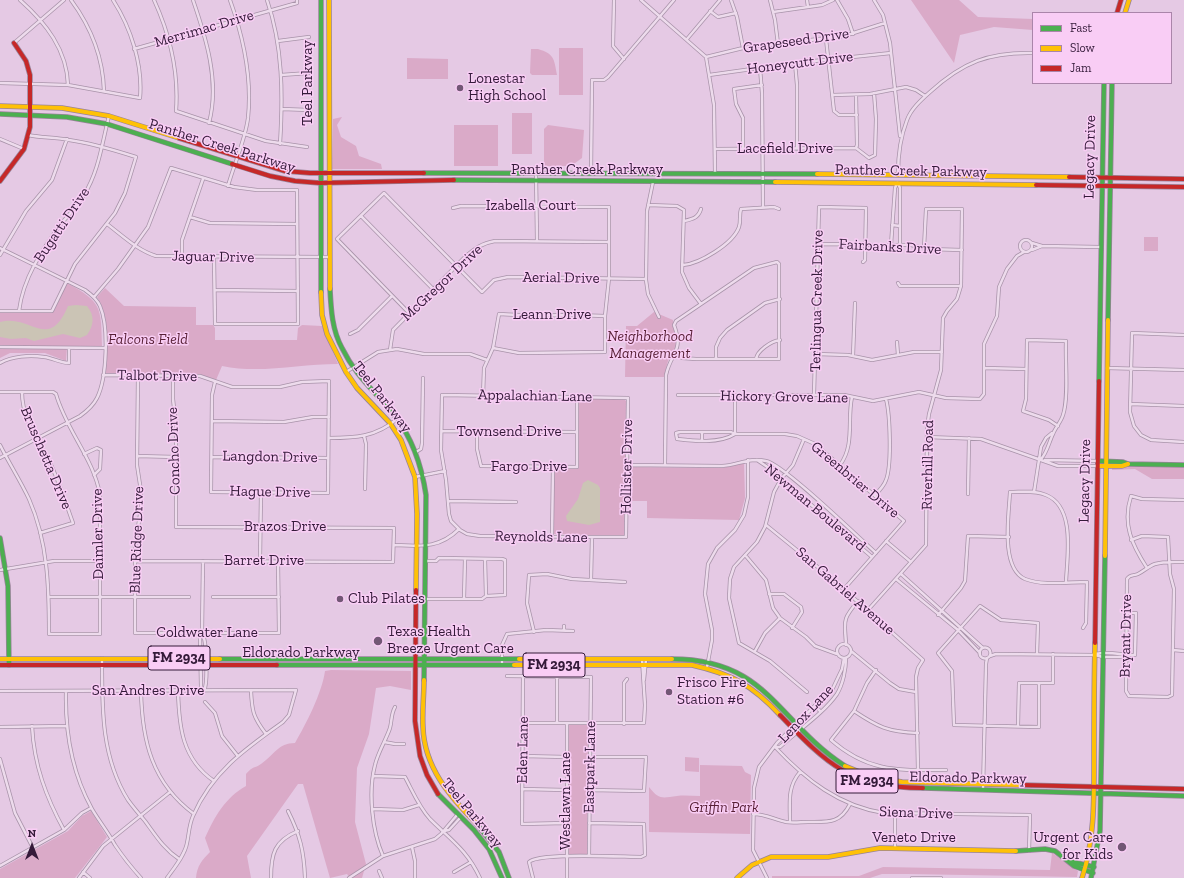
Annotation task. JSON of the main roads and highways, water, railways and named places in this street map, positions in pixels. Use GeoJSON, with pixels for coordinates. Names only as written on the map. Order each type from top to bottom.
{"type":"FeatureCollection","features":[{"type":"Feature","properties":{"kind":"main road","name":"Teel Parkway"},"geometry":{"type":"LineString","coordinates":[[321,0],[320,257],[322,315],[327,334],[346,372],[357,388],[391,425],[401,440],[415,477],[417,546],[415,721],[416,738],[424,766],[439,796],[474,830],[489,849],[502,878]]}},
{"type":"Feature","properties":{"kind":"main road","name":"Teel Parkway"},"geometry":{"type":"LineString","coordinates":[[329,0],[329,289],[332,319],[341,347],[353,368],[364,383],[398,419],[416,452],[424,475],[426,495],[426,561],[424,599],[423,722],[431,763],[443,786],[484,830],[494,843],[502,858],[509,878]]}},
{"type":"Feature","properties":{"kind":"main road"},"geometry":{"type":"LineString","coordinates":[[1117,12],[1121,0]]}},
{"type":"Feature","properties":{"kind":"main road"},"geometry":{"type":"LineString","coordinates":[[1125,12],[1130,0]]}},
{"type":"Feature","properties":{"kind":"main road"},"geometry":{"type":"LineString","coordinates":[[0,181],[24,149],[28,136],[30,83],[26,62],[14,43]]}},
{"type":"Feature","properties":{"kind":"main road"},"geometry":{"type":"LineString","coordinates":[[321,60],[329,60]]}},
{"type":"Feature","properties":{"kind":"main road","name":"Legacy Drive"},"geometry":{"type":"LineString","coordinates":[[1082,878],[1085,871],[1092,832],[1094,792],[1100,247],[1104,84]]}},
{"type":"Feature","properties":{"kind":"main road","name":"Legacy Drive"},"geometry":{"type":"LineString","coordinates":[[1092,876],[1100,831],[1101,793],[1112,84]]}},
{"type":"Feature","properties":{"kind":"main road","name":"Panther Creek Parkway"},"geometry":{"type":"LineString","coordinates":[[0,106],[30,106],[72,109],[109,116],[285,171],[320,174],[451,172],[591,174],[762,173],[1184,179]]}},
{"type":"Feature","properties":{"kind":"main road","name":"Panther Creek Parkway"},"geometry":{"type":"LineString","coordinates":[[0,114],[30,114],[77,118],[107,124],[234,165],[295,181],[320,183],[386,181],[762,182],[1184,187]]}},
{"type":"Feature","properties":{"kind":"main road"},"geometry":{"type":"LineString","coordinates":[[320,117],[329,117]]}},
{"type":"Feature","properties":{"kind":"main road"},"geometry":{"type":"LineString","coordinates":[[451,172],[451,181]]}},
{"type":"Feature","properties":{"kind":"main road"},"geometry":{"type":"LineString","coordinates":[[386,173],[386,181]]}},
{"type":"Feature","properties":{"kind":"main road"},"geometry":{"type":"LineString","coordinates":[[715,173],[715,182]]}},
{"type":"Feature","properties":{"kind":"main road"},"geometry":{"type":"LineString","coordinates":[[653,174],[653,182]]}},
{"type":"Feature","properties":{"kind":"main road"},"geometry":{"type":"LineString","coordinates":[[898,174],[898,183]]}},
{"type":"Feature","properties":{"kind":"main road"},"geometry":{"type":"LineString","coordinates":[[1027,177],[1027,185]]}},
{"type":"Feature","properties":{"kind":"main road"},"geometry":{"type":"LineString","coordinates":[[1165,178],[1165,186]]}},
{"type":"Feature","properties":{"kind":"main road"},"geometry":{"type":"LineString","coordinates":[[1100,247],[1109,247]]}},
{"type":"Feature","properties":{"kind":"main road"},"geometry":{"type":"LineString","coordinates":[[1100,308],[1108,308]]}},
{"type":"Feature","properties":{"kind":"main road"},"geometry":{"type":"LineString","coordinates":[[1099,368],[1107,368]]}},
{"type":"Feature","properties":{"kind":"main road"},"geometry":{"type":"LineString","coordinates":[[1098,461],[1106,464]]}},
{"type":"Feature","properties":{"kind":"main road"},"geometry":{"type":"LineString","coordinates":[[1098,466],[1106,464],[1184,465]]}},
{"type":"Feature","properties":{"kind":"main road"},"geometry":{"type":"LineString","coordinates":[[0,538],[7,569],[10,598],[9,665]]}},
{"type":"Feature","properties":{"kind":"main road"},"geometry":{"type":"LineString","coordinates":[[416,598],[424,599]]}},
{"type":"Feature","properties":{"kind":"main road","name":"Eldorado Parkway"},"geometry":{"type":"LineString","coordinates":[[0,659],[423,658],[673,659],[708,661],[738,672],[755,682],[782,706],[801,727],[839,762],[871,776],[902,782],[1184,789]]}},
{"type":"Feature","properties":{"kind":"main road"},"geometry":{"type":"LineString","coordinates":[[348,659],[348,665]]}},
{"type":"Feature","properties":{"kind":"main road"},"geometry":{"type":"LineString","coordinates":[[672,665],[673,659]]}},
{"type":"Feature","properties":{"kind":"main road","name":"Eldorado Parkway"},"geometry":{"type":"LineString","coordinates":[[0,665],[102,664],[423,666],[644,664],[707,667],[733,676],[748,685],[763,697],[818,753],[835,767],[864,780],[902,788],[1094,792],[1184,796]]}},
{"type":"Feature","properties":{"kind":"main road"},"geometry":{"type":"LineString","coordinates":[[415,721],[423,722]]}},
{"type":"Feature","properties":{"kind":"main road"},"geometry":{"type":"LineString","coordinates":[[1094,724],[1102,724]]}},
{"type":"Feature","properties":{"kind":"main road"},"geometry":{"type":"LineString","coordinates":[[424,766],[431,763]]}},
{"type":"Feature","properties":{"kind":"main road"},"geometry":{"type":"LineString","coordinates":[[459,816],[464,810]]}},
{"type":"Feature","properties":{"kind":"main road","name":"Veneto Drive"},"geometry":{"type":"LineString","coordinates":[[737,878],[745,870],[758,862],[771,857],[828,858],[843,856],[870,848],[1029,851],[1045,849],[1055,852],[1074,866],[1092,876]]}},
{"type":"Feature","properties":{"kind":"main road","name":"Veneto Drive"},"geometry":{"type":"LineString","coordinates":[[1069,861],[1094,867]]}},
{"type":"Feature","properties":{"kind":"place","name":"Lonestar High School"},"geometry":{"type":"Point","coordinates":[460,88]}},
{"type":"Feature","properties":{"kind":"place","name":"Club Pilates"},"geometry":{"type":"Point","coordinates":[340,599]}},
{"type":"Feature","properties":{"kind":"place","name":"Texas Health Breeze Urgent Care"},"geometry":{"type":"Point","coordinates":[378,641]}},
{"type":"Feature","properties":{"kind":"place","name":"Frisco Fire Station #6"},"geometry":{"type":"Point","coordinates":[669,692]}},
{"type":"Feature","properties":{"kind":"place","name":"Urgent Care for Kids"},"geometry":{"type":"Point","coordinates":[1122,847]}},
{"type":"Feature","properties":{"kind":"park label","name":"Falcons Field"},"geometry":{"type":"Point","coordinates":[148,340]}},
{"type":"Feature","properties":{"kind":"park label","name":"Neighborhood Management"},"geometry":{"type":"Point","coordinates":[650,346]}},
{"type":"Feature","properties":{"kind":"park label","name":"Griffin Park"},"geometry":{"type":"Point","coordinates":[724,808]}}]}
